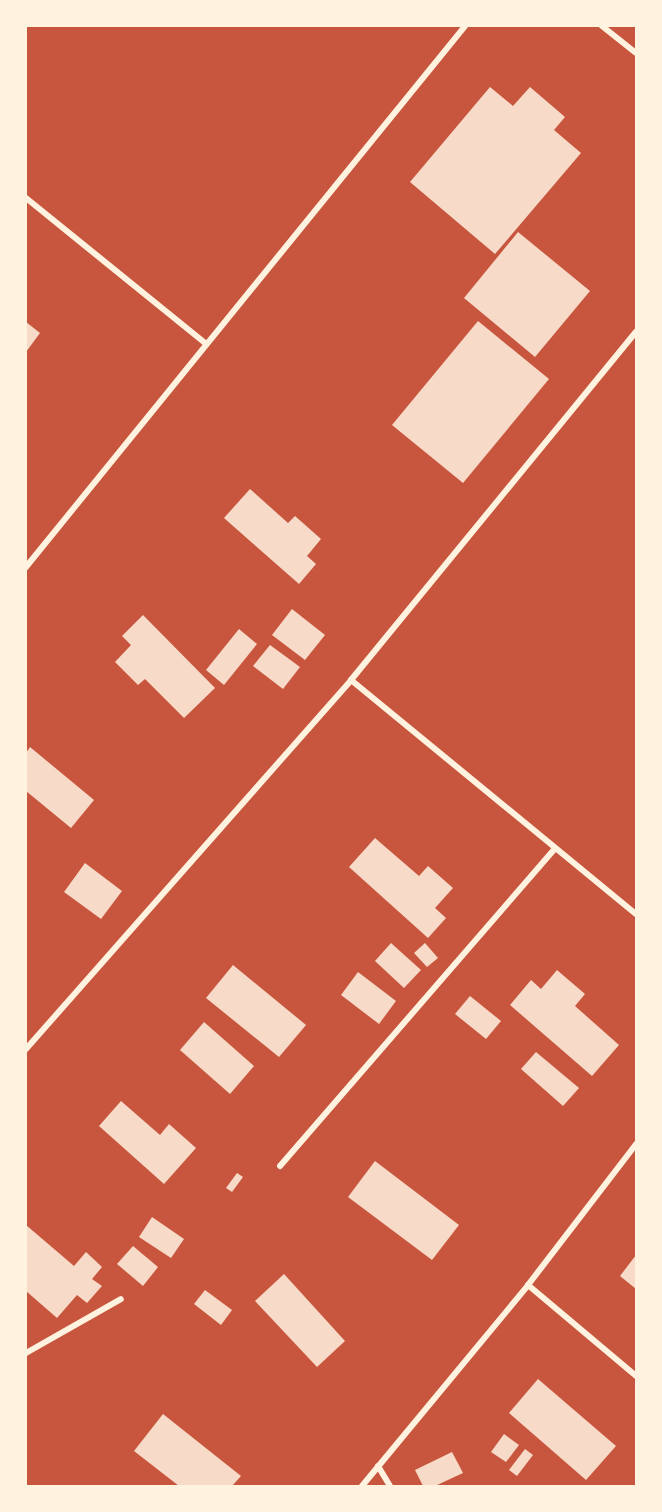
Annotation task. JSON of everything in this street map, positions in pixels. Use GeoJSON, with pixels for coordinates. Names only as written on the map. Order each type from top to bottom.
{"type":"FeatureCollection","features":[{"type":"Feature","properties":{"kind":"street"},"geometry":{"type":"LineString","coordinates":[[26,567],[465,26]]}},
{"type":"Feature","properties":{"kind":"street"},"geometry":{"type":"LineString","coordinates":[[602,26],[636,53]]}},
{"type":"Feature","properties":{"kind":"street"},"geometry":{"type":"LineString","coordinates":[[26,198],[206,344]]}},
{"type":"Feature","properties":{"kind":"street"},"geometry":{"type":"LineString","coordinates":[[26,1049],[351,680],[636,332]]}},
{"type":"Feature","properties":{"kind":"street"},"geometry":{"type":"LineString","coordinates":[[351,680],[636,914]]}},
{"type":"Feature","properties":{"kind":"street"},"geometry":{"type":"LineString","coordinates":[[280,1166],[555,848]]}},
{"type":"Feature","properties":{"kind":"street"},"geometry":{"type":"LineString","coordinates":[[362,1486],[528,1285],[636,1144]]}},
{"type":"Feature","properties":{"kind":"street"},"geometry":{"type":"LineString","coordinates":[[528,1285],[636,1377]]}},
{"type":"Feature","properties":{"kind":"street"},"geometry":{"type":"LineString","coordinates":[[26,1353],[121,1299]]}},
{"type":"Feature","properties":{"kind":"street"},"geometry":{"type":"LineString","coordinates":[[378,1466],[390,1486]]}},
{"type":"Feature","properties":{"kind":"building"},"geometry":{"type":"Polygon","coordinates":[[[490,87],[513,106],[530,87],[565,117],[554,130],[581,153],[495,254],[410,182],[490,87]]]}},
{"type":"Feature","properties":{"kind":"building"},"geometry":{"type":"Polygon","coordinates":[[[518,232],[590,291],[535,357],[464,298],[518,232]]]}},
{"type":"Feature","properties":{"kind":"building"},"geometry":{"type":"Polygon","coordinates":[[[478,321],[549,379],[463,483],[392,425],[478,321]]]}},
{"type":"Feature","properties":{"kind":"building"},"geometry":{"type":"Polygon","coordinates":[[[26,322],[40,333],[26,352],[26,322]]]}},
{"type":"Feature","properties":{"kind":"building"},"geometry":{"type":"Polygon","coordinates":[[[250,489],[288,523],[295,516],[321,539],[307,556],[316,564],[299,584],[224,518],[250,489]]]}},
{"type":"Feature","properties":{"kind":"building"},"geometry":{"type":"Polygon","coordinates":[[[292,609],[325,635],[305,660],[272,635],[292,609]]]}},
{"type":"Feature","properties":{"kind":"building"},"geometry":{"type":"Polygon","coordinates":[[[143,615],[215,688],[184,718],[145,679],[138,685],[115,662],[131,645],[122,636],[143,615]]]}},
{"type":"Feature","properties":{"kind":"building"},"geometry":{"type":"Polygon","coordinates":[[[239,629],[257,644],[224,685],[206,670],[239,629]]]}},
{"type":"Feature","properties":{"kind":"building"},"geometry":{"type":"Polygon","coordinates":[[[270,645],[300,667],[283,689],[253,666],[270,645]]]}},
{"type":"Feature","properties":{"kind":"building"},"geometry":{"type":"Polygon","coordinates":[[[30,747],[94,800],[71,828],[26,791],[26,753],[30,747]]]}},
{"type":"Feature","properties":{"kind":"building"},"geometry":{"type":"Polygon","coordinates":[[[375,838],[419,876],[428,866],[453,888],[435,908],[446,918],[428,938],[349,867],[375,838]]]}},
{"type":"Feature","properties":{"kind":"building"},"geometry":{"type":"Polygon","coordinates":[[[85,863],[122,891],[101,919],[64,892],[85,863]]]}},
{"type":"Feature","properties":{"kind":"building"},"geometry":{"type":"Polygon","coordinates":[[[391,943],[421,970],[404,988],[375,961],[391,943]]]}},
{"type":"Feature","properties":{"kind":"building"},"geometry":{"type":"Polygon","coordinates":[[[425,943],[438,958],[427,967],[414,953],[425,943]]]}},
{"type":"Feature","properties":{"kind":"building"},"geometry":{"type":"Polygon","coordinates":[[[233,965],[306,1025],[279,1057],[206,998],[233,965]]]}},
{"type":"Feature","properties":{"kind":"building"},"geometry":{"type":"Polygon","coordinates":[[[557,970],[585,994],[575,1006],[619,1045],[592,1076],[510,1005],[531,980],[541,989],[557,970]]]}},
{"type":"Feature","properties":{"kind":"building"},"geometry":{"type":"Polygon","coordinates":[[[358,972],[396,1001],[379,1024],[341,995],[358,972]]]}},
{"type":"Feature","properties":{"kind":"building"},"geometry":{"type":"Polygon","coordinates":[[[470,996],[501,1021],[486,1039],[455,1014],[470,996]]]}},
{"type":"Feature","properties":{"kind":"building"},"geometry":{"type":"Polygon","coordinates":[[[204,1022],[254,1066],[230,1094],[180,1050],[204,1022]]]}},
{"type":"Feature","properties":{"kind":"building"},"geometry":{"type":"Polygon","coordinates":[[[536,1052],[579,1088],[563,1106],[521,1069],[536,1052]]]}},
{"type":"Feature","properties":{"kind":"building"},"geometry":{"type":"Polygon","coordinates":[[[121,1101],[160,1135],[169,1124],[196,1148],[164,1184],[99,1126],[121,1101]]]}},
{"type":"Feature","properties":{"kind":"building"},"geometry":{"type":"Polygon","coordinates":[[[375,1161],[459,1225],[432,1260],[348,1197],[375,1161]]]}},
{"type":"Feature","properties":{"kind":"building"},"geometry":{"type":"Polygon","coordinates":[[[237,1173],[243,1177],[232,1192],[226,1188],[237,1173]]]}},
{"type":"Feature","properties":{"kind":"building"},"geometry":{"type":"Polygon","coordinates":[[[152,1217],[184,1239],[171,1258],[139,1237],[152,1217]]]}},
{"type":"Feature","properties":{"kind":"building"},"geometry":{"type":"Polygon","coordinates":[[[26,1225],[74,1266],[86,1252],[102,1267],[92,1279],[102,1286],[87,1303],[77,1295],[57,1318],[26,1291],[26,1225]]]}},
{"type":"Feature","properties":{"kind":"building"},"geometry":{"type":"Polygon","coordinates":[[[133,1246],[158,1267],[143,1286],[117,1264],[133,1246]]]}},
{"type":"Feature","properties":{"kind":"building"},"geometry":{"type":"Polygon","coordinates":[[[636,1255],[636,1289],[620,1276],[636,1255]]]}},
{"type":"Feature","properties":{"kind":"building"},"geometry":{"type":"Polygon","coordinates":[[[284,1274],[345,1341],[317,1367],[255,1301],[284,1274]]]}},
{"type":"Feature","properties":{"kind":"building"},"geometry":{"type":"Polygon","coordinates":[[[205,1290],[232,1310],[221,1325],[194,1304],[205,1290]]]}},
{"type":"Feature","properties":{"kind":"building"},"geometry":{"type":"Polygon","coordinates":[[[538,1379],[616,1446],[586,1480],[509,1413],[538,1379]]]}},
{"type":"Feature","properties":{"kind":"building"},"geometry":{"type":"Polygon","coordinates":[[[163,1414],[241,1476],[232,1486],[179,1486],[134,1451],[163,1414]]]}},
{"type":"Feature","properties":{"kind":"building"},"geometry":{"type":"Polygon","coordinates":[[[504,1434],[519,1445],[506,1462],[491,1452],[504,1434]]]}},
{"type":"Feature","properties":{"kind":"building"},"geometry":{"type":"Polygon","coordinates":[[[525,1449],[533,1455],[517,1476],[509,1470],[525,1449]]]}},
{"type":"Feature","properties":{"kind":"building"},"geometry":{"type":"Polygon","coordinates":[[[452,1452],[463,1473],[435,1486],[423,1486],[415,1470],[452,1452]]]}}]}
